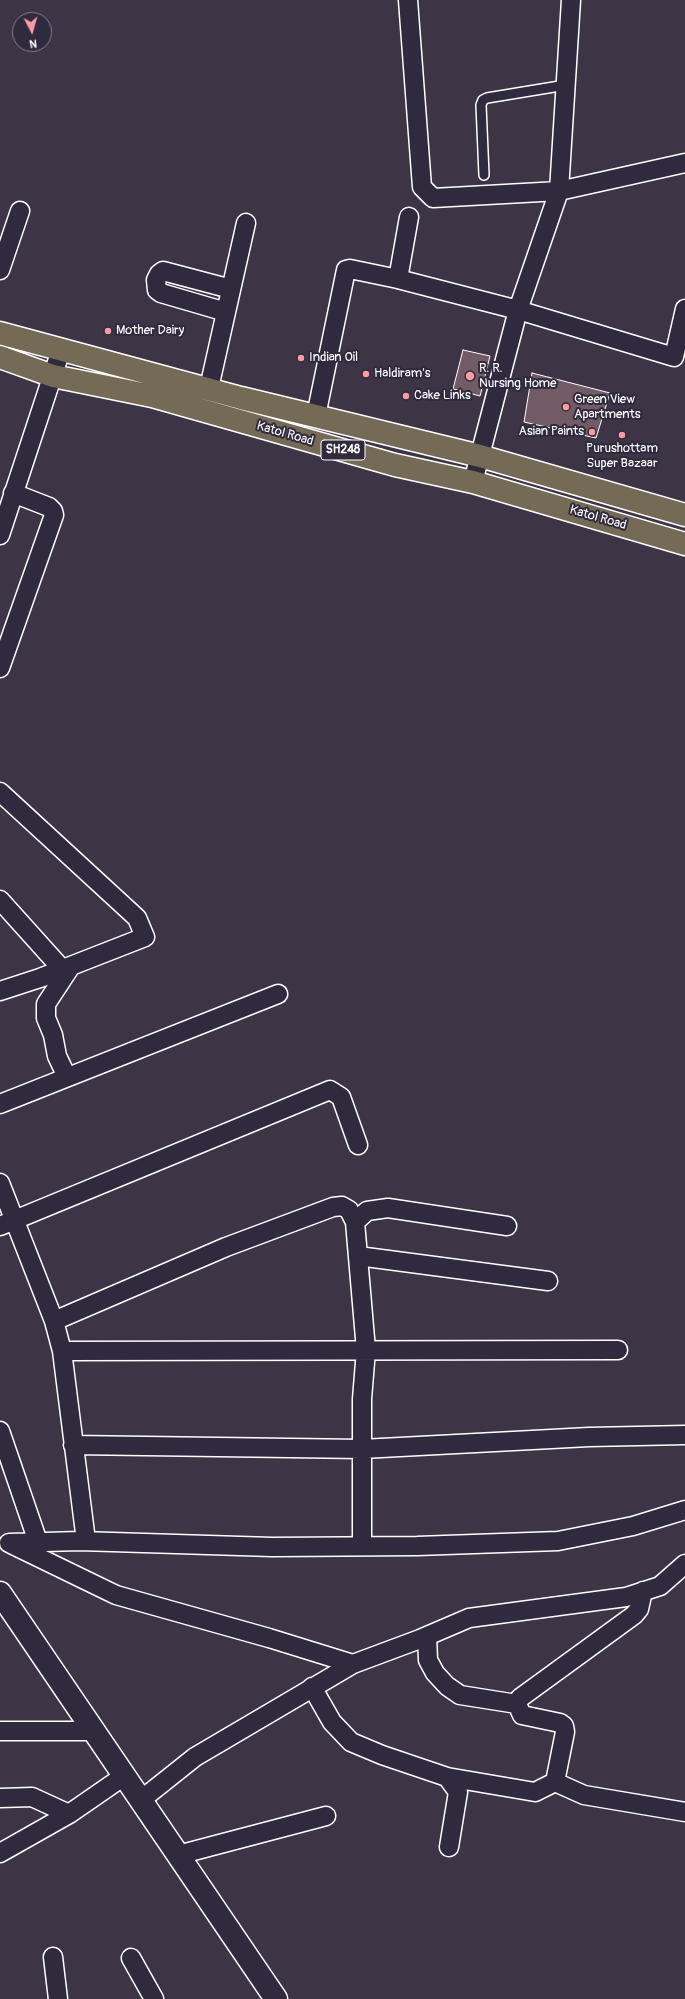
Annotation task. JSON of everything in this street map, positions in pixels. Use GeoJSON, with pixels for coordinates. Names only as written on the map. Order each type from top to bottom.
{"type":"FeatureCollection","features":[{"type":"Feature","properties":{"kind":"main road","name":"Katol Road"},"geometry":{"type":"LineString","coordinates":[[0,333],[316,416],[480,456],[685,515]]}},
{"type":"Feature","properties":{"kind":"main road","name":"Katol Road"},"geometry":{"type":"LineString","coordinates":[[0,357],[53,376],[152,396],[395,465],[473,482],[685,544]]}},
{"type":"Feature","properties":{"kind":"street"},"geometry":{"type":"LineString","coordinates":[[408,0],[422,187],[433,198],[559,191],[685,163]]}},
{"type":"Feature","properties":{"kind":"street"},"geometry":{"type":"LineString","coordinates":[[473,482],[518,310],[559,191],[571,0]]}},
{"type":"Feature","properties":{"kind":"street"},"geometry":{"type":"LineString","coordinates":[[0,270],[20,210]]}},
{"type":"Feature","properties":{"kind":"street"},"geometry":{"type":"LineString","coordinates":[[398,279],[409,217]]}},
{"type":"Feature","properties":{"kind":"street"},"geometry":{"type":"LineString","coordinates":[[209,388],[246,223]]}},
{"type":"Feature","properties":{"kind":"street"},"geometry":{"type":"LineString","coordinates":[[316,416],[344,273],[350,269],[398,279],[518,310],[674,357],[685,310]]}},
{"type":"Feature","properties":{"kind":"street"},"geometry":{"type":"LineString","coordinates":[[226,312],[161,293],[157,290],[156,280],[159,274],[163,271],[231,289]]}},
{"type":"Feature","properties":{"kind":"street"},"geometry":{"type":"LineString","coordinates":[[0,535],[61,350]]}},
{"type":"Feature","properties":{"kind":"street"},"geometry":{"type":"LineString","coordinates":[[0,668],[54,515],[53,511],[49,508],[13,493]]}},
{"type":"Feature","properties":{"kind":"street"},"geometry":{"type":"LineString","coordinates":[[0,792],[137,918],[145,937],[0,991]]}},
{"type":"Feature","properties":{"kind":"street"},"geometry":{"type":"LineString","coordinates":[[0,900],[66,967]]}},
{"type":"Feature","properties":{"kind":"street"},"geometry":{"type":"LineString","coordinates":[[66,967],[46,1004],[46,1018],[57,1056],[67,1077]]}},
{"type":"Feature","properties":{"kind":"street"},"geometry":{"type":"LineString","coordinates":[[0,1104],[278,994]]}},
{"type":"Feature","properties":{"kind":"street"},"geometry":{"type":"LineString","coordinates":[[7,1223],[330,1090],[341,1097],[358,1144]]}},
{"type":"Feature","properties":{"kind":"street"},"geometry":{"type":"LineString","coordinates":[[0,1183],[7,1223],[54,1320],[62,1351],[86,1541]]}},
{"type":"Feature","properties":{"kind":"street"},"geometry":{"type":"LineString","coordinates":[[54,1320],[226,1247],[333,1206],[342,1206],[349,1210],[355,1222],[366,1350],[362,1399],[362,1546]]}},
{"type":"Feature","properties":{"kind":"street"},"geometry":{"type":"LineString","coordinates":[[355,1222],[367,1211],[388,1208],[507,1226]]}},
{"type":"Feature","properties":{"kind":"street"},"geometry":{"type":"LineString","coordinates":[[358,1256],[548,1281]]}},
{"type":"Feature","properties":{"kind":"street"},"geometry":{"type":"LineString","coordinates":[[62,1351],[618,1350]]}},
{"type":"Feature","properties":{"kind":"street"},"geometry":{"type":"LineString","coordinates":[[0,1430],[38,1542]]}},
{"type":"Feature","properties":{"kind":"street"},"geometry":{"type":"LineString","coordinates":[[73,1445],[362,1449],[589,1436],[685,1434]]}},
{"type":"Feature","properties":{"kind":"street"},"geometry":{"type":"LineString","coordinates":[[4,1543],[86,1541],[272,1547],[558,1541],[633,1526],[685,1510]]}},
{"type":"Feature","properties":{"kind":"street"},"geometry":{"type":"LineString","coordinates":[[4,1543],[116,1595],[270,1638],[353,1664]]}},
{"type":"Feature","properties":{"kind":"street"},"geometry":{"type":"LineString","coordinates":[[141,1800],[195,1757],[353,1664],[427,1636],[469,1618],[626,1597],[660,1586],[685,1564]]}},
{"type":"Feature","properties":{"kind":"street"},"geometry":{"type":"LineString","coordinates":[[517,1704],[520,1698],[634,1615],[639,1609],[643,1591]]}},
{"type":"Feature","properties":{"kind":"street"},"geometry":{"type":"LineString","coordinates":[[0,1593],[276,1999]]}},
{"type":"Feature","properties":{"kind":"street"},"geometry":{"type":"LineString","coordinates":[[427,1636],[428,1660],[435,1673],[447,1686],[460,1695],[517,1704]]}},
{"type":"Feature","properties":{"kind":"street"},"geometry":{"type":"LineString","coordinates":[[312,1687],[332,1722],[351,1742],[382,1755],[447,1777],[535,1792],[555,1782]]}},
{"type":"Feature","properties":{"kind":"street"},"geometry":{"type":"LineString","coordinates":[[517,1704],[522,1715],[560,1723],[564,1726],[565,1732],[555,1782]]}},
{"type":"Feature","properties":{"kind":"street"},"geometry":{"type":"LineString","coordinates":[[0,1731],[93,1731]]}},
{"type":"Feature","properties":{"kind":"street"},"geometry":{"type":"LineString","coordinates":[[0,1853],[70,1814],[124,1776]]}},
{"type":"Feature","properties":{"kind":"street"},"geometry":{"type":"LineString","coordinates":[[447,1777],[458,1792],[450,1847]]}},
{"type":"Feature","properties":{"kind":"street"},"geometry":{"type":"LineString","coordinates":[[555,1782],[584,1795],[685,1812]]}},
{"type":"Feature","properties":{"kind":"street"},"geometry":{"type":"LineString","coordinates":[[0,1798],[32,1797],[70,1814]]}},
{"type":"Feature","properties":{"kind":"street"},"geometry":{"type":"LineString","coordinates":[[178,1854],[326,1816]]}},
{"type":"Feature","properties":{"kind":"street"},"geometry":{"type":"LineString","coordinates":[[53,1957],[58,1999]]}},
{"type":"Feature","properties":{"kind":"street"},"geometry":{"type":"LineString","coordinates":[[131,1958],[154,1999]]}},
{"type":"Feature","properties":{"kind":"lane"},"geometry":{"type":"LineString","coordinates":[[484,175],[481,105],[483,100],[487,98],[566,85]]}},
{"type":"Feature","properties":{"kind":"building"},"geometry":{"type":"Polygon","coordinates":[[[463,350],[490,356],[480,396],[453,389],[463,350]]]}},
{"type":"Feature","properties":{"kind":"building","name":"Green View Apartments"},"geometry":{"type":"Polygon","coordinates":[[[532,373],[610,393],[596,438],[524,422],[532,373]]]}},
{"type":"Feature","properties":{"kind":"place","name":"Mother Dairy"},"geometry":{"type":"Point","coordinates":[108,331]}},
{"type":"Feature","properties":{"kind":"place","name":"Indian Oil"},"geometry":{"type":"Point","coordinates":[301,358]}},
{"type":"Feature","properties":{"kind":"place","name":"Haldiram's"},"geometry":{"type":"Point","coordinates":[366,374]}},
{"type":"Feature","properties":{"kind":"place","name":"R. R. Nursing Home"},"geometry":{"type":"Point","coordinates":[470,376]}},
{"type":"Feature","properties":{"kind":"place","name":"Cake Links"},"geometry":{"type":"Point","coordinates":[406,396]}},
{"type":"Feature","properties":{"kind":"place","name":"Green View Apartments"},"geometry":{"type":"Point","coordinates":[566,407]}},
{"type":"Feature","properties":{"kind":"place","name":"Asian Paints"},"geometry":{"type":"Point","coordinates":[592,432]}},
{"type":"Feature","properties":{"kind":"place","name":"Purushottam Super Bazaar"},"geometry":{"type":"Point","coordinates":[622,435]}}]}
